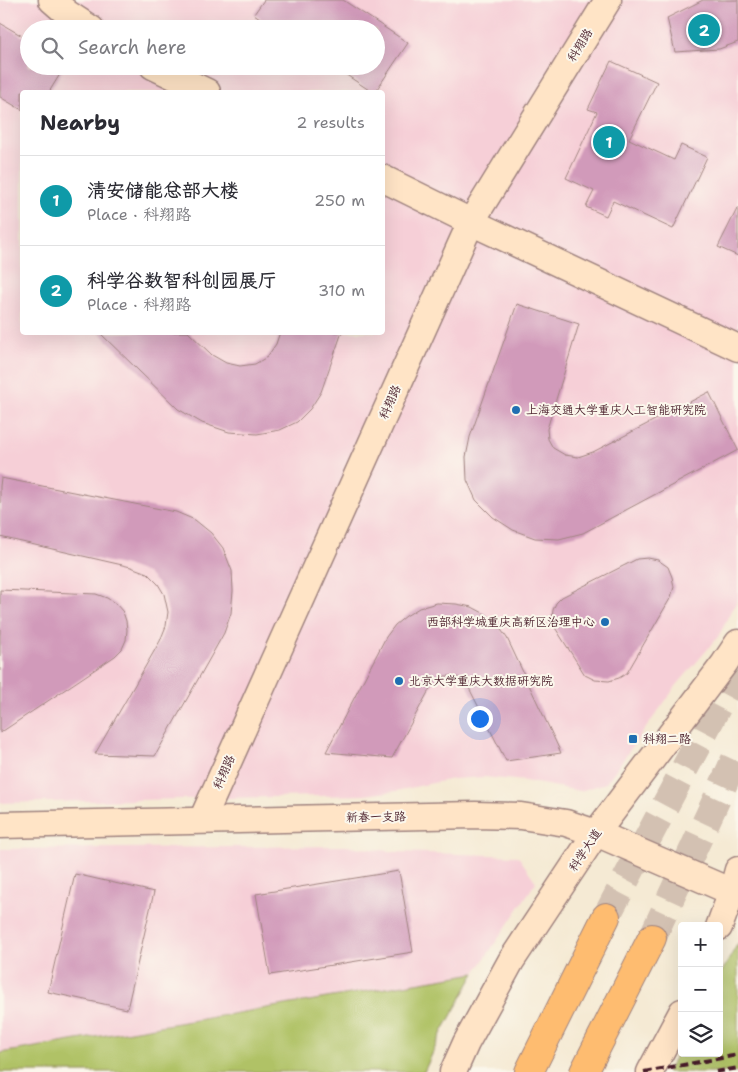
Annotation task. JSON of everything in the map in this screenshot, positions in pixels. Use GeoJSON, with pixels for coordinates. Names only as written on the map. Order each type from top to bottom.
{"type":"FeatureCollection","features":[{"type":"Feature","properties":{"kind":"highway"},"geometry":{"type":"LineString","coordinates":[[529,1072],[606,917]]}},
{"type":"Feature","properties":{"kind":"highway"},"geometry":{"type":"LineString","coordinates":[[584,1072],[652,938]]}},
{"type":"Feature","properties":{"kind":"street"},"geometry":{"type":"LineString","coordinates":[[52,0],[77,20]]}},
{"type":"Feature","properties":{"kind":"street","name":"科翔路"},"geometry":{"type":"LineString","coordinates":[[202,820],[471,222],[608,0]]}},
{"type":"Feature","properties":{"kind":"street"},"geometry":{"type":"LineString","coordinates":[[172,75],[203,90]]}},
{"type":"Feature","properties":{"kind":"street"},"geometry":{"type":"LineString","coordinates":[[385,179],[738,348]]}},
{"type":"Feature","properties":{"kind":"street","name":"科学大道"},"geometry":{"type":"LineString","coordinates":[[453,1072],[466,1043],[511,961],[596,833],[738,643]]}},
{"type":"Feature","properties":{"kind":"street","name":"新春一支路"},"geometry":{"type":"LineString","coordinates":[[0,825],[465,815],[521,816],[566,823],[736,885]]}},
{"type":"Feature","properties":{"kind":"street"},"geometry":{"type":"LineString","coordinates":[[721,922],[736,885]]}},
{"type":"Feature","properties":{"kind":"street"},"geometry":{"type":"LineString","coordinates":[[650,1072],[678,1020]]}},
{"type":"Feature","properties":{"kind":"shaded area"},"geometry":{"type":"Polygon","coordinates":[[[0,0],[738,0],[738,599],[718,637],[677,685],[606,783],[580,791],[525,781],[484,777],[453,779],[396,791],[365,795],[0,803],[0,0]]]}},
{"type":"Feature","properties":{"kind":"shaded area"},"geometry":{"type":"Polygon","coordinates":[[[346,846],[398,852],[518,856],[536,882],[475,973],[0,1053],[0,849],[346,846]]]}},
{"type":"Feature","properties":{"kind":"green space"},"geometry":{"type":"Polygon","coordinates":[[[738,943],[738,1072],[667,1072],[678,1052],[678,1057],[723,1057],[723,970],[738,943]]]}},
{"type":"Feature","properties":{"kind":"green space"},"geometry":{"type":"Polygon","coordinates":[[[475,973],[442,1032],[424,1072],[0,1072],[0,1053],[475,973]]]}},
{"type":"Feature","properties":{"kind":"building"},"geometry":{"type":"Polygon","coordinates":[[[264,0],[343,0],[373,20],[263,20],[254,14],[264,0]]]}},
{"type":"Feature","properties":{"kind":"building"},"geometry":{"type":"Polygon","coordinates":[[[703,0],[738,0],[738,42],[719,49],[675,52],[667,18],[703,0]]]}},
{"type":"Feature","properties":{"kind":"building"},"geometry":{"type":"Polygon","coordinates":[[[0,23],[20,35],[20,75],[59,75],[50,90],[20,90],[20,109],[0,97],[0,23]]]}},
{"type":"Feature","properties":{"kind":"building"},"geometry":{"type":"Polygon","coordinates":[[[385,28],[408,43],[376,90],[369,90],[346,75],[385,75],[385,28]]]}},
{"type":"Feature","properties":{"kind":"building"},"geometry":{"type":"Polygon","coordinates":[[[611,61],[657,82],[629,139],[674,160],[681,145],[707,157],[673,229],[613,201],[606,216],[586,207],[594,191],[566,178],[597,112],[588,109],[611,61]]]}},
{"type":"Feature","properties":{"kind":"building"},"geometry":{"type":"Polygon","coordinates":[[[738,207],[738,256],[718,247],[738,207]]]}},
{"type":"Feature","properties":{"kind":"building","name":"上海交通大学重庆人工智能研究院"},"geometry":{"type":"Polygon","coordinates":[[[517,304],[579,324],[547,429],[548,439],[553,448],[565,455],[578,457],[593,452],[709,392],[738,450],[583,533],[559,539],[535,538],[513,530],[493,517],[476,500],[467,480],[466,457],[470,437],[517,304]]]}},
{"type":"Feature","properties":{"kind":"building"},"geometry":{"type":"Polygon","coordinates":[[[102,335],[191,335],[212,355],[226,363],[240,366],[255,364],[267,357],[276,344],[279,335],[341,335],[321,392],[310,409],[297,422],[280,430],[257,434],[229,432],[202,423],[178,409],[102,335]]]}},
{"type":"Feature","properties":{"kind":"building"},"geometry":{"type":"Polygon","coordinates":[[[1,478],[176,512],[195,520],[211,533],[223,548],[232,571],[231,613],[224,633],[155,756],[95,754],[160,641],[166,626],[168,612],[164,594],[158,584],[147,573],[131,567],[0,537],[1,478]]]}},
{"type":"Feature","properties":{"kind":"building","name":"西部科学城重庆高新区治理中心"},"geometry":{"type":"Polygon","coordinates":[[[648,558],[658,560],[668,567],[674,587],[671,597],[627,673],[609,681],[595,680],[585,675],[554,626],[552,618],[556,603],[562,597],[637,559],[648,558]]]}},
{"type":"Feature","properties":{"kind":"building"},"geometry":{"type":"Polygon","coordinates":[[[0,590],[96,594],[116,604],[123,612],[127,630],[126,640],[122,649],[115,656],[0,733],[0,590]]]}},
{"type":"Feature","properties":{"kind":"building","name":"北京大学重庆大数据研究院"},"geometry":{"type":"Polygon","coordinates":[[[437,603],[472,607],[487,615],[499,627],[507,638],[561,753],[506,761],[468,686],[462,679],[454,676],[439,678],[433,683],[392,758],[326,752],[386,637],[395,625],[406,616],[419,608],[437,603]]]}},
{"type":"Feature","properties":{"kind":"building"},"geometry":{"type":"Polygon","coordinates":[[[399,871],[413,952],[270,975],[256,894],[399,871]]]}},
{"type":"Feature","properties":{"kind":"building"},"geometry":{"type":"Polygon","coordinates":[[[75,874],[154,892],[127,1009],[48,992],[75,874]]]}},
{"type":"Feature","properties":{"kind":"tunnel"},"geometry":{"type":"LineString","coordinates":[[606,917],[738,668]]}},
{"type":"Feature","properties":{"kind":"tunnel"},"geometry":{"type":"LineString","coordinates":[[652,938],[738,753]]}},
{"type":"Feature","properties":{"kind":"railway"},"geometry":{"type":"LineString","coordinates":[[644,1072],[738,1055]]}},
{"type":"Feature","properties":{"kind":"railway"},"geometry":{"type":"LineString","coordinates":[[716,1072],[738,1068]]}},
{"type":"Feature","properties":{"kind":"place","name":"科学谷数智科创园展厅"},"geometry":{"type":"Point","coordinates":[704,30]}},
{"type":"Feature","properties":{"kind":"place","name":"清安储能总部大楼"},"geometry":{"type":"Point","coordinates":[609,142]}},
{"type":"Feature","properties":{"kind":"place","name":"上海交通大学重庆人工智能研究院"},"geometry":{"type":"Point","coordinates":[516,410]}},
{"type":"Feature","properties":{"kind":"place","name":"西部科学城重庆高新区治理中心"},"geometry":{"type":"Point","coordinates":[605,622]}},
{"type":"Feature","properties":{"kind":"place","name":"北京大学重庆大数据研究院"},"geometry":{"type":"Point","coordinates":[399,681]}},
{"type":"Feature","properties":{"kind":"place","name":"科翔二路"},"geometry":{"type":"Point","coordinates":[633,739]}}]}
